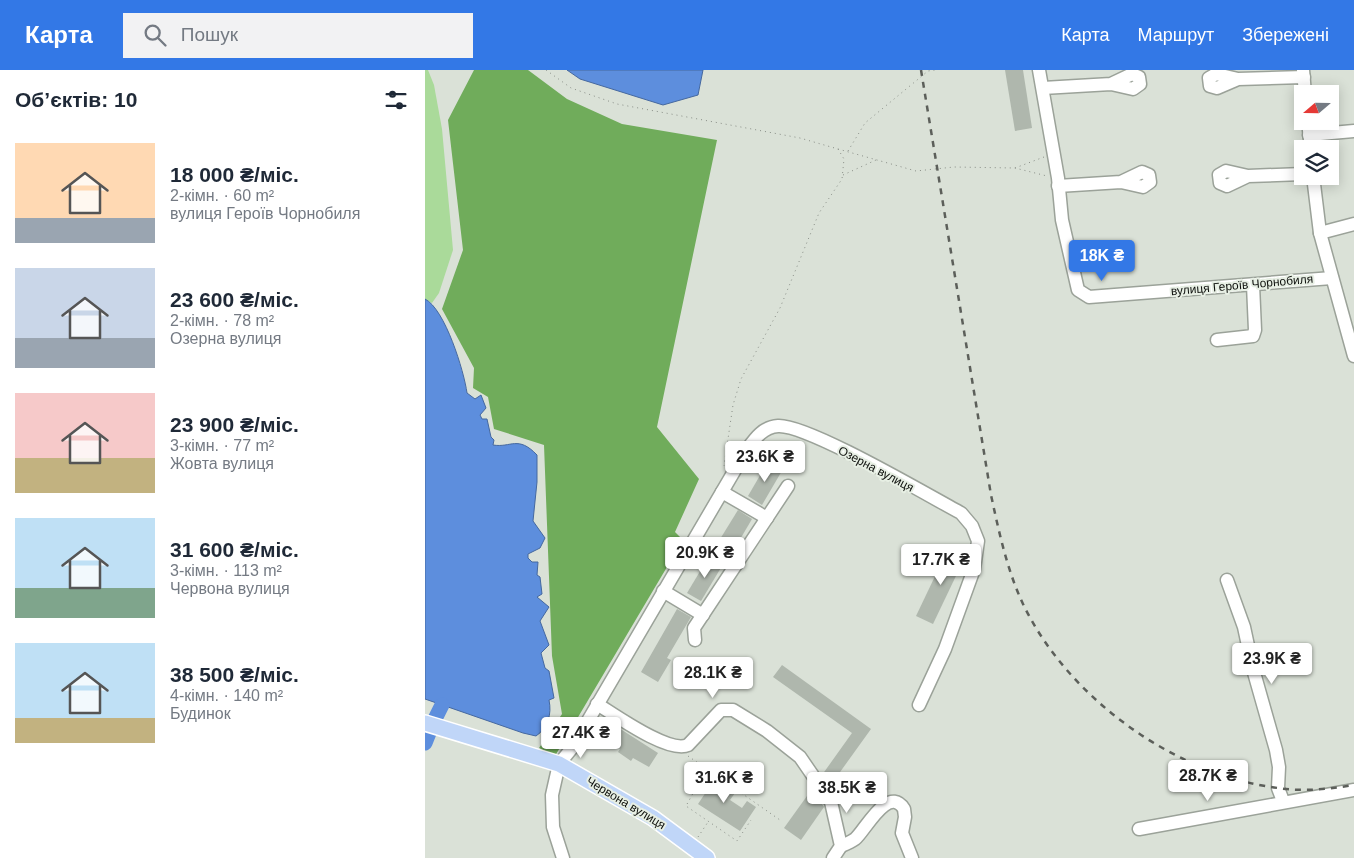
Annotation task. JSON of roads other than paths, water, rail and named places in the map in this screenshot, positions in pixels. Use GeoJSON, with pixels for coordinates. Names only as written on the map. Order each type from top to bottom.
{"type":"FeatureCollection","features":[{"type":"Feature","properties":{"kind":"main road","name":"Червона вулиця"},"geometry":{"type":"LineString","coordinates":[[425,723],[559,764],[653,818],[707,858]]}},
{"type":"Feature","properties":{"kind":"street","name":"вулиця Героїв Чорнобиля"},"geometry":{"type":"LineString","coordinates":[[1039,70],[1058,182],[1062,220],[1078,290],[1089,297],[1331,278]]}},
{"type":"Feature","properties":{"kind":"street"},"geometry":{"type":"LineString","coordinates":[[1238,79],[1303,74]]}},
{"type":"Feature","properties":{"kind":"street"},"geometry":{"type":"LineString","coordinates":[[1043,88],[1111,84]]}},
{"type":"Feature","properties":{"kind":"street"},"geometry":{"type":"LineString","coordinates":[[1309,130],[1310,140]]}},
{"type":"Feature","properties":{"kind":"street"},"geometry":{"type":"LineString","coordinates":[[1309,135],[1354,131]]}},
{"type":"Feature","properties":{"kind":"street"},"geometry":{"type":"LineString","coordinates":[[1248,176],[1294,174]]}},
{"type":"Feature","properties":{"kind":"street"},"geometry":{"type":"LineString","coordinates":[[1058,182],[1121,182]]}},
{"type":"Feature","properties":{"kind":"street"},"geometry":{"type":"LineString","coordinates":[[1314,185],[1320,233],[1354,356]]}},
{"type":"Feature","properties":{"kind":"street"},"geometry":{"type":"LineString","coordinates":[[1320,233],[1354,224]]}},
{"type":"Feature","properties":{"kind":"street"},"geometry":{"type":"LineString","coordinates":[[1217,340],[1253,336],[1255,330],[1253,285]]}},
{"type":"Feature","properties":{"kind":"street","name":"Озерна вулиця"},"geometry":{"type":"LineString","coordinates":[[559,764],[572,748],[746,451],[760,433],[777,426],[798,430],[845,452],[966,517],[972,526],[978,541],[974,569],[945,649],[919,705]]}},
{"type":"Feature","properties":{"kind":"street"},"geometry":{"type":"LineString","coordinates":[[695,640],[694,628],[788,486]]}},
{"type":"Feature","properties":{"kind":"street"},"geometry":{"type":"LineString","coordinates":[[722,492],[767,518]]}},
{"type":"Feature","properties":{"kind":"street"},"geometry":{"type":"LineString","coordinates":[[690,545],[700,544],[736,565]]}},
{"type":"Feature","properties":{"kind":"street"},"geometry":{"type":"LineString","coordinates":[[1227,580],[1244,627],[1253,669],[1276,750],[1279,767],[1278,788],[1283,801]]}},
{"type":"Feature","properties":{"kind":"street"},"geometry":{"type":"LineString","coordinates":[[663,591],[703,615]]}},
{"type":"Feature","properties":{"kind":"street"},"geometry":{"type":"LineString","coordinates":[[597,704],[659,740],[682,748],[695,738],[717,712],[733,710],[767,731],[800,757],[831,802],[841,846]]}},
{"type":"Feature","properties":{"kind":"street"},"geometry":{"type":"LineString","coordinates":[[559,764],[552,795],[553,827],[563,858]]}},
{"type":"Feature","properties":{"kind":"street"},"geometry":{"type":"LineString","coordinates":[[1139,829],[1283,801],[1354,790]]}},
{"type":"Feature","properties":{"kind":"street"},"geometry":{"type":"LineString","coordinates":[[833,858],[841,846],[854,840],[879,809],[888,803],[895,803],[904,809],[905,817],[902,833],[912,858]]}},
{"type":"Feature","properties":{"kind":"water"},"geometry":{"type":"Polygon","coordinates":[[[567,70],[703,70],[698,95],[663,105],[580,79],[567,70]]]}},
{"type":"Feature","properties":{"kind":"water"},"geometry":{"type":"Polygon","coordinates":[[[425,299],[440,315],[446,327],[458,356],[467,393],[475,399],[481,395],[486,408],[480,415],[482,419],[487,419],[491,437],[494,440],[493,445],[525,445],[537,455],[537,482],[533,521],[545,538],[540,548],[528,554],[528,558],[532,562],[538,562],[537,575],[540,577],[542,594],[537,597],[549,607],[540,621],[549,645],[541,653],[545,668],[549,671],[554,698],[549,700],[550,710],[546,725],[536,736],[425,699],[425,299]]]}},
{"type":"Feature","properties":{"kind":"waterway"},"geometry":{"type":"LineString","coordinates":[[435,719],[442,705]]}},
{"type":"Feature","properties":{"kind":"waterway"},"geometry":{"type":"LineString","coordinates":[[425,743],[429,733]]}},
{"type":"Feature","properties":{"kind":"railway"},"geometry":{"type":"LineString","coordinates":[[921,70],[991,495],[1000,537],[1012,578],[1023,604],[1043,638],[1067,671],[1096,700],[1129,726],[1164,749],[1201,767],[1239,780],[1278,788],[1316,790],[1354,785]]}}]}
